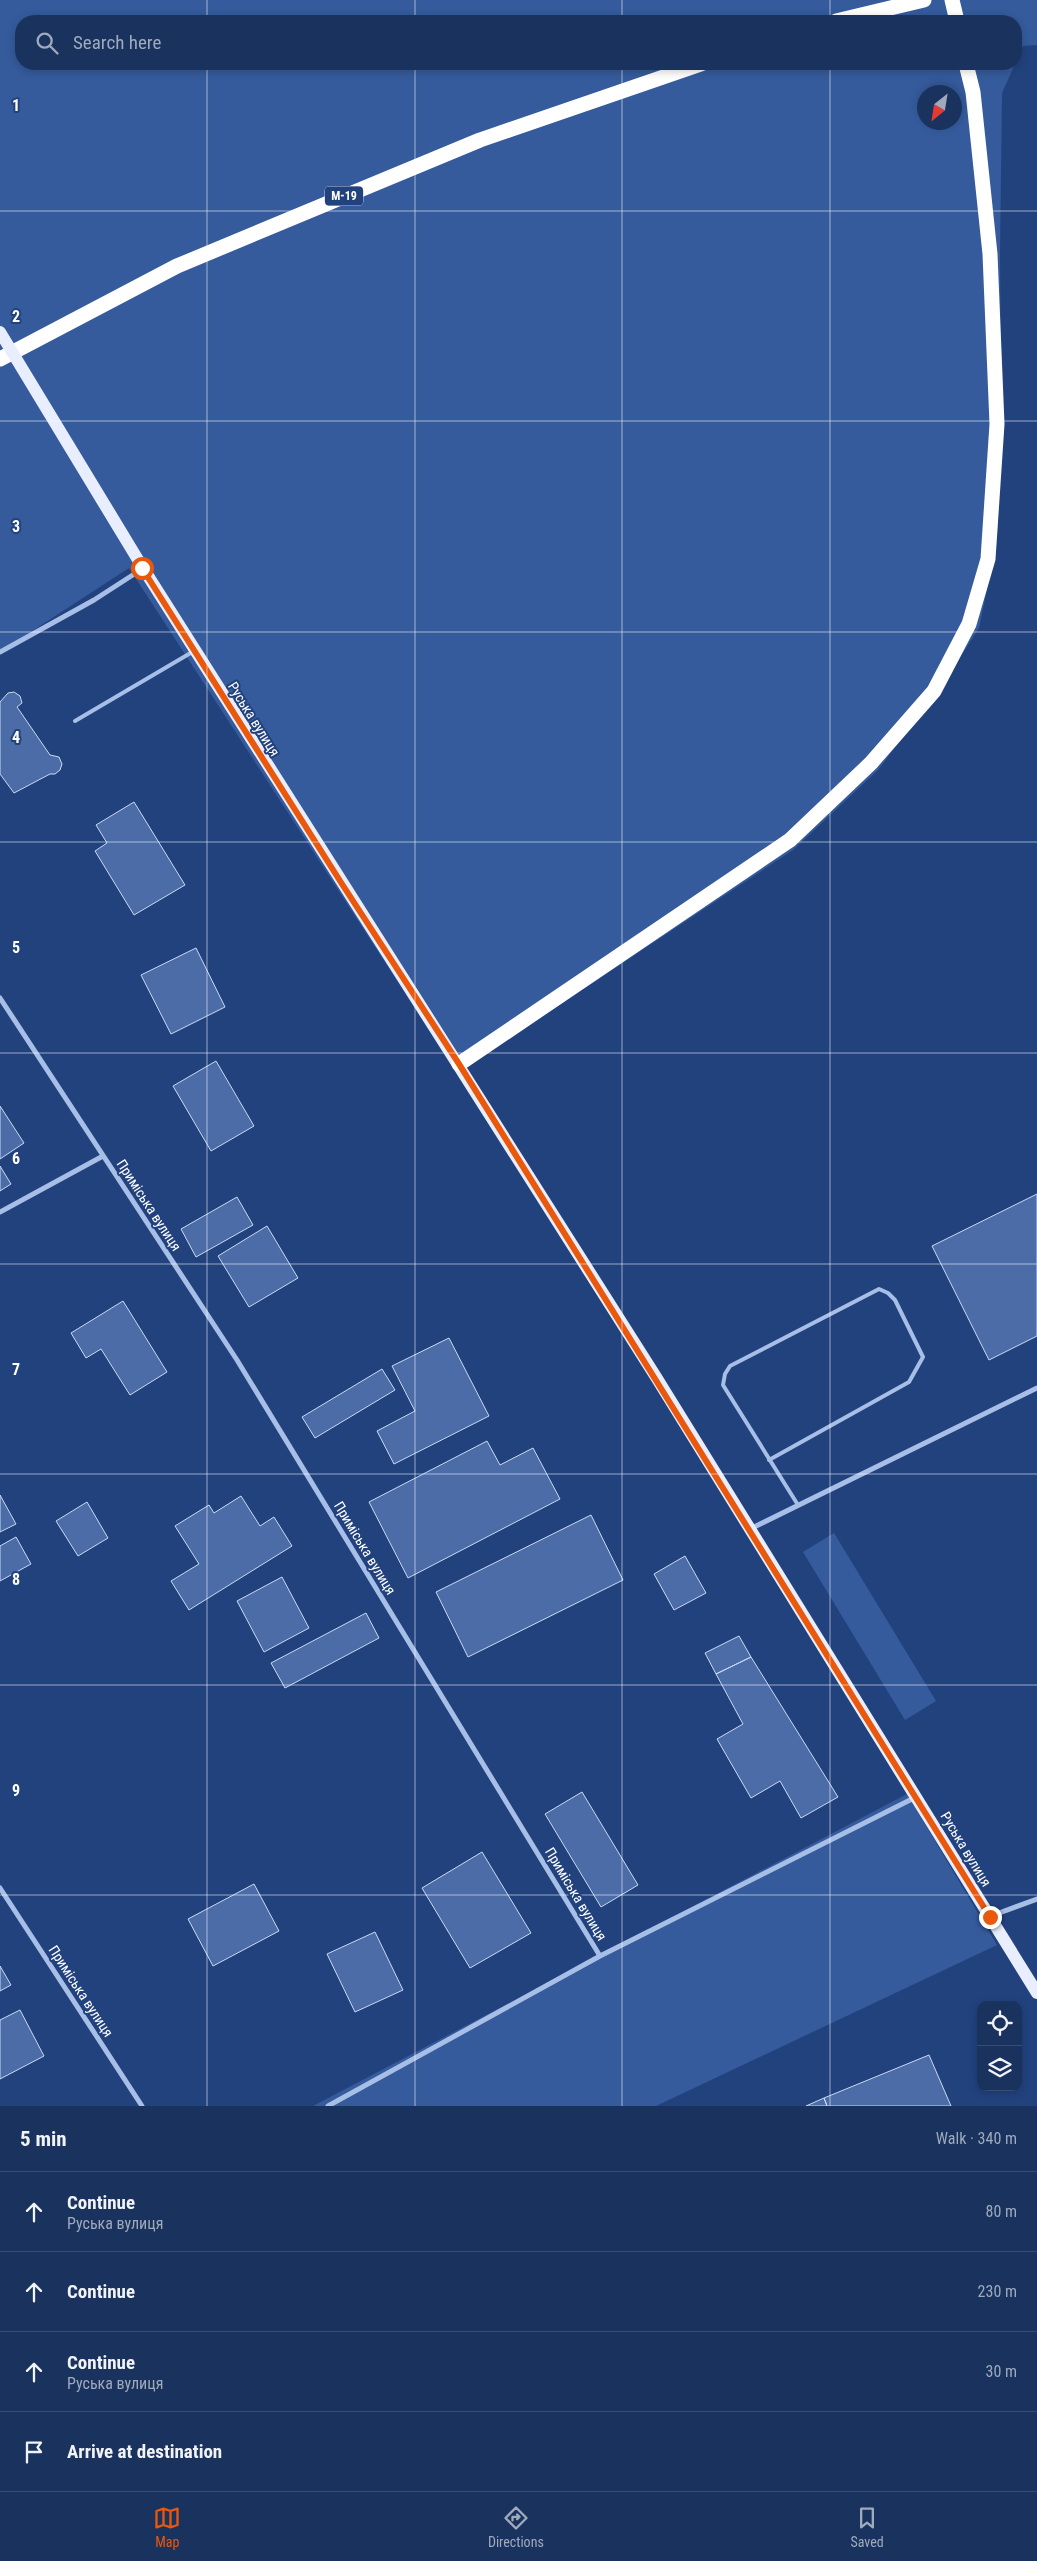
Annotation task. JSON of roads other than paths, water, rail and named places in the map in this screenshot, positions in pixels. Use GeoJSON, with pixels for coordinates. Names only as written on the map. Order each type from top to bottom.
{"type":"FeatureCollection","features":[{"type":"Feature","properties":{"kind":"highway"},"geometry":{"type":"LineString","coordinates":[[861,15],[924,0]]}},
{"type":"Feature","properties":{"kind":"highway"},"geometry":{"type":"LineString","coordinates":[[952,0],[956,15]]}},
{"type":"Feature","properties":{"kind":"highway","name":"М-19"},"geometry":{"type":"LineString","coordinates":[[0,359],[177,266],[480,140],[684,70]]}},
{"type":"Feature","properties":{"kind":"highway"},"geometry":{"type":"LineString","coordinates":[[459,1064],[790,840],[871,763],[934,691],[969,624],[988,559],[997,424],[990,254],[972,92],[967,70]]}},
{"type":"Feature","properties":{"kind":"main road","name":"Руська вулиця"},"geometry":{"type":"LineString","coordinates":[[0,332],[142,568],[342,884],[459,1064],[1037,1993]]}},
{"type":"Feature","properties":{"kind":"street"},"geometry":{"type":"LineString","coordinates":[[0,652],[94,600],[142,568]]}},
{"type":"Feature","properties":{"kind":"street","name":"Приміська вулиця"},"geometry":{"type":"LineString","coordinates":[[0,998],[237,1360],[600,1956]]}},
{"type":"Feature","properties":{"kind":"street","name":"Приміська вулиця"},"geometry":{"type":"LineString","coordinates":[[0,1212],[104,1156]]}},
{"type":"Feature","properties":{"kind":"street"},"geometry":{"type":"LineString","coordinates":[[749,1529],[1037,1388]]}},
{"type":"Feature","properties":{"kind":"street","name":"Приміська вулиця"},"geometry":{"type":"LineString","coordinates":[[328,2106],[600,1956],[916,1797]]}},
{"type":"Feature","properties":{"kind":"street","name":"Приміська вулиця"},"geometry":{"type":"LineString","coordinates":[[0,1888],[142,2106]]}},
{"type":"Feature","properties":{"kind":"street"},"geometry":{"type":"LineString","coordinates":[[990,1917],[1037,1899]]}},
{"type":"Feature","properties":{"kind":"lane"},"geometry":{"type":"LineString","coordinates":[[75,721],[194,651]]}},
{"type":"Feature","properties":{"kind":"lane"},"geometry":{"type":"LineString","coordinates":[[769,1460],[909,1382],[919,1369],[923,1357],[888,1292],[879,1289],[730,1366],[725,1374],[722,1385],[769,1460],[798,1505]]}}]}
